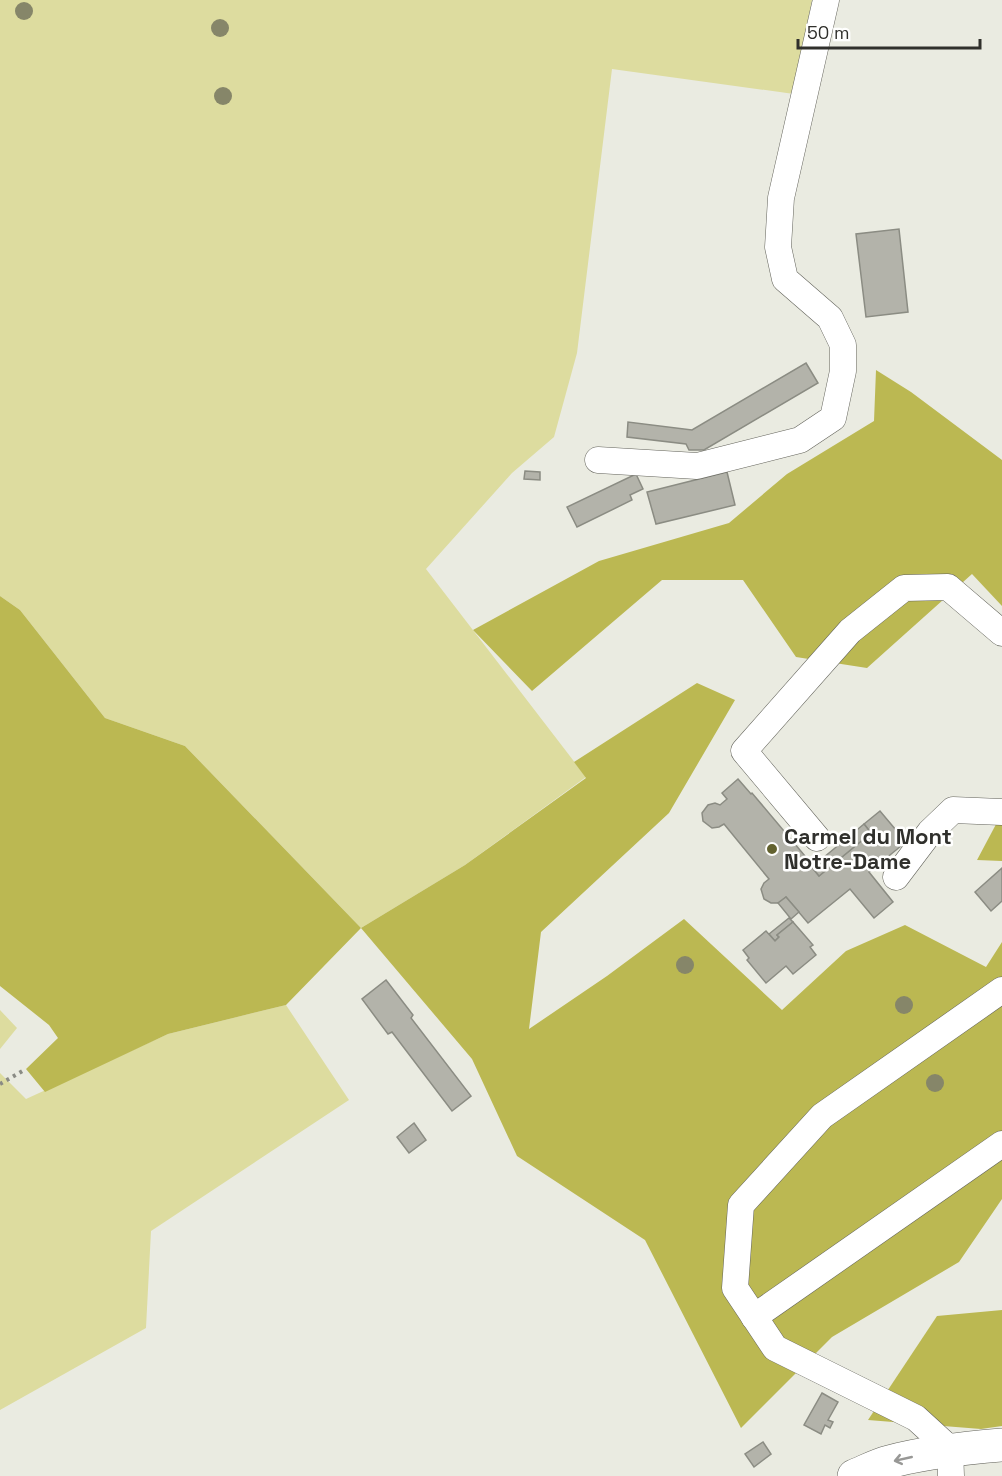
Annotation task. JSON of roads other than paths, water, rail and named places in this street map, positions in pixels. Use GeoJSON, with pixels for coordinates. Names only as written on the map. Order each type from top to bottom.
{"type":"FeatureCollection","features":[{"type":"Feature","properties":{"kind":"main road"},"geometry":{"type":"LineString","coordinates":[[854,1476],[888,1462],[950,1463],[1002,1445]]}},
{"type":"Feature","properties":{"kind":"street"},"geometry":{"type":"LineString","coordinates":[[598,460],[697,466],[800,440],[833,418],[843,371],[843,345],[830,318],[784,279],[778,248],[781,198],[826,0]]}},
{"type":"Feature","properties":{"kind":"street"},"geometry":{"type":"LineString","coordinates":[[817,838],[744,751],[850,631],[904,588],[948,587],[1002,633]]}},
{"type":"Feature","properties":{"kind":"street"},"geometry":{"type":"LineString","coordinates":[[897,877],[930,832],[953,810],[1002,812]]}},
{"type":"Feature","properties":{"kind":"street"},"geometry":{"type":"LineString","coordinates":[[950,1463],[916,1418],[775,1348],[735,1288],[741,1205],[822,1116],[1002,990]]}},
{"type":"Feature","properties":{"kind":"street"},"geometry":{"type":"LineString","coordinates":[[754,1317],[1002,1144]]}},
{"type":"Feature","properties":{"kind":"place","name":"Carmel du Mont Notre-Dame"},"geometry":{"type":"Point","coordinates":[772,849]}}]}
